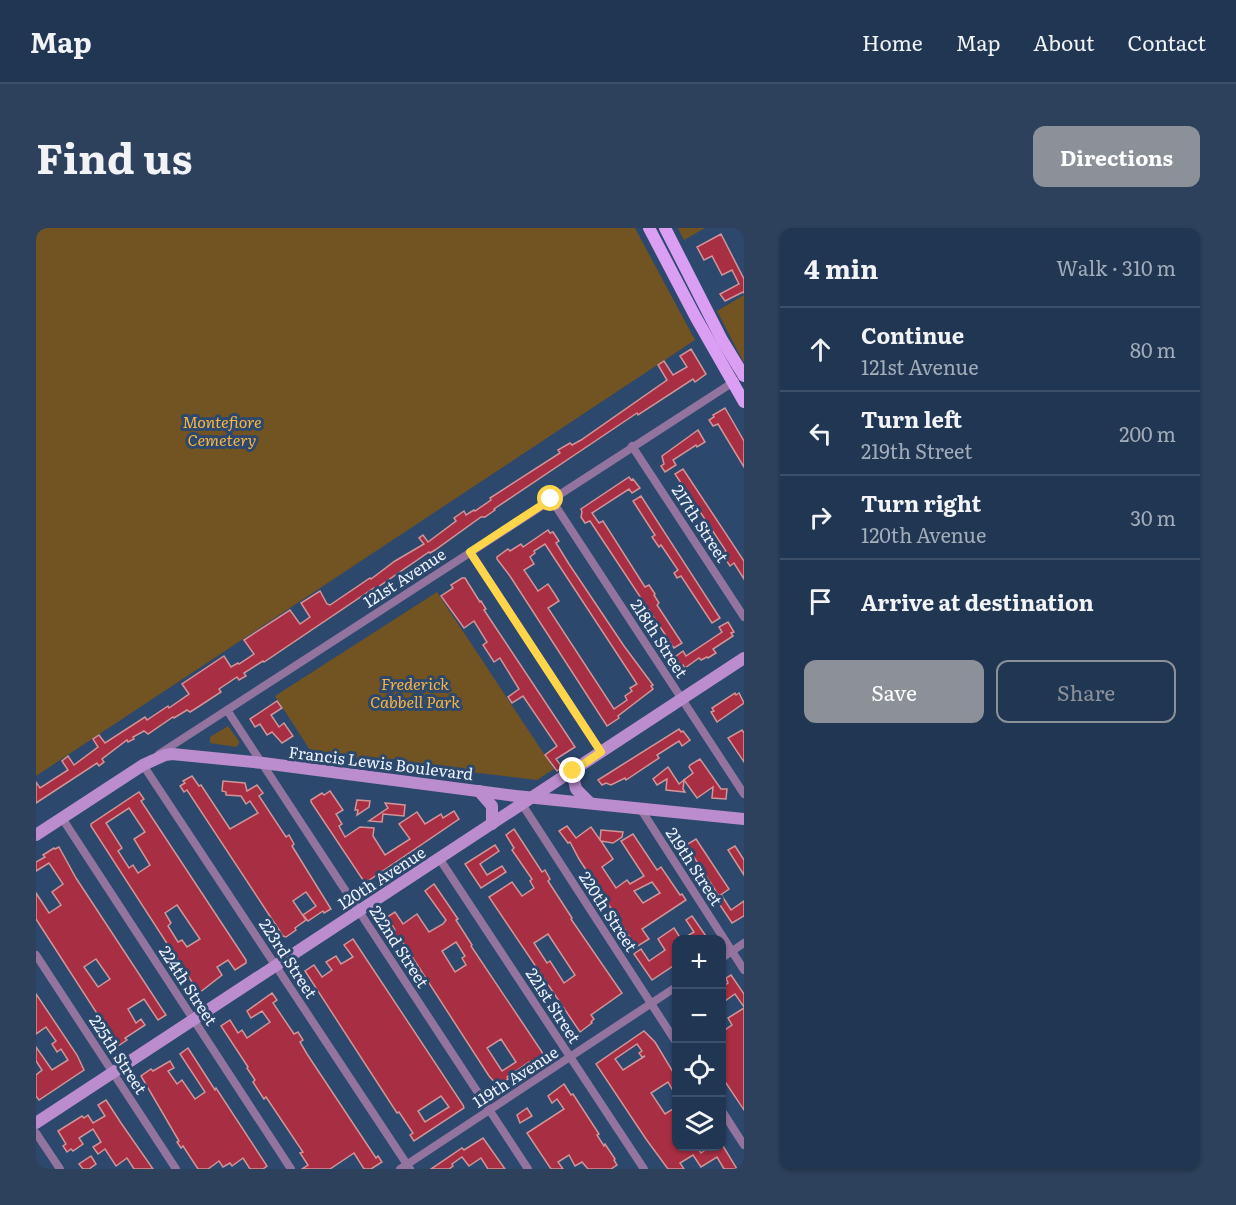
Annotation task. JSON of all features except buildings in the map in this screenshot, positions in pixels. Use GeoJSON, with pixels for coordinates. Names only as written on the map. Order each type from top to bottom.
{"type":"FeatureCollection","features":[{"type":"Feature","properties":{"kind":"main road"},"geometry":{"type":"LineString","coordinates":[[649,228],[740,379]]}},
{"type":"Feature","properties":{"kind":"main road"},"geometry":{"type":"LineString","coordinates":[[665,228],[740,379],[744,402]]}},
{"type":"Feature","properties":{"kind":"street","name":"121st Avenue"},"geometry":{"type":"LineString","coordinates":[[143,765],[632,446],[740,379]]}},
{"type":"Feature","properties":{"kind":"street","name":"217th Street"},"geometry":{"type":"LineString","coordinates":[[632,446],[744,616]]}},
{"type":"Feature","properties":{"kind":"street","name":"218th Street"},"geometry":{"type":"LineString","coordinates":[[551,499],[744,794]]}},
{"type":"Feature","properties":{"kind":"street"},"geometry":{"type":"LineString","coordinates":[[470,552],[601,752]]}},
{"type":"Feature","properties":{"kind":"street","name":"120th Avenue"},"geometry":{"type":"LineString","coordinates":[[36,1123],[492,824],[524,799],[573,771],[744,658]]}},
{"type":"Feature","properties":{"kind":"street","name":"222nd Street"},"geometry":{"type":"LineString","coordinates":[[227,710],[528,1169]]}},
{"type":"Feature","properties":{"kind":"street","name":"Francis Lewis Boulevard"},"geometry":{"type":"LineString","coordinates":[[36,835],[143,765],[172,754],[263,763],[524,799],[590,803],[744,819]]}},
{"type":"Feature","properties":{"kind":"street","name":"223rd Street"},"geometry":{"type":"LineString","coordinates":[[143,765],[406,1168]]}},
{"type":"Feature","properties":{"kind":"street"},"geometry":{"type":"LineString","coordinates":[[573,771],[576,789],[590,803]]}},
{"type":"Feature","properties":{"kind":"street"},"geometry":{"type":"LineString","coordinates":[[479,791],[492,806],[492,824]]}},
{"type":"Feature","properties":{"kind":"street","name":"220th Street"},"geometry":{"type":"LineString","coordinates":[[524,799],[672,1036]]}},
{"type":"Feature","properties":{"kind":"street","name":"219th Street"},"geometry":{"type":"LineString","coordinates":[[640,808],[744,970]]}},
{"type":"Feature","properties":{"kind":"street","name":"224th Street"},"geometry":{"type":"LineString","coordinates":[[62,818],[291,1169]]}},
{"type":"Feature","properties":{"kind":"street","name":"221st Street"},"geometry":{"type":"LineString","coordinates":[[440,858],[644,1169]]}},
{"type":"Feature","properties":{"kind":"street"},"geometry":{"type":"LineString","coordinates":[[726,955],[744,943]]}},
{"type":"Feature","properties":{"kind":"street","name":"225th Street"},"geometry":{"type":"LineString","coordinates":[[36,956],[176,1169]]}},
{"type":"Feature","properties":{"kind":"street","name":"119th Avenue"},"geometry":{"type":"LineString","coordinates":[[406,1168],[673,989]]}},
{"type":"Feature","properties":{"kind":"street"},"geometry":{"type":"LineString","coordinates":[[726,1117],[744,1145]]}},
{"type":"Feature","properties":{"kind":"street"},"geometry":{"type":"LineString","coordinates":[[36,1133],[60,1169]]}},
{"type":"Feature","properties":{"kind":"green space","name":"Montefiore Cemetery"},"geometry":{"type":"Polygon","coordinates":[[[36,228],[635,228],[695,340],[36,776],[36,228]]]}},
{"type":"Feature","properties":{"kind":"green space"},"geometry":{"type":"Polygon","coordinates":[[[678,228],[705,228],[684,240],[678,228]]]}},
{"type":"Feature","properties":{"kind":"green space"},"geometry":{"type":"Polygon","coordinates":[[[744,295],[744,363],[717,311],[744,295]]]}},
{"type":"Feature","properties":{"kind":"green space","name":"Frederick Cabbell Park"},"geometry":{"type":"Polygon","coordinates":[[[437,592],[554,769],[537,780],[312,753],[275,696],[437,592]]]}},
{"type":"Feature","properties":{"kind":"green space"},"geometry":{"type":"Polygon","coordinates":[[[228,726],[239,741],[236,747],[210,743],[210,737],[228,726]]]}},
{"type":"Feature","properties":{"kind":"route"},"geometry":{"type":"LineString","coordinates":[[551,499],[470,552],[601,752],[573,771]]}}]}
